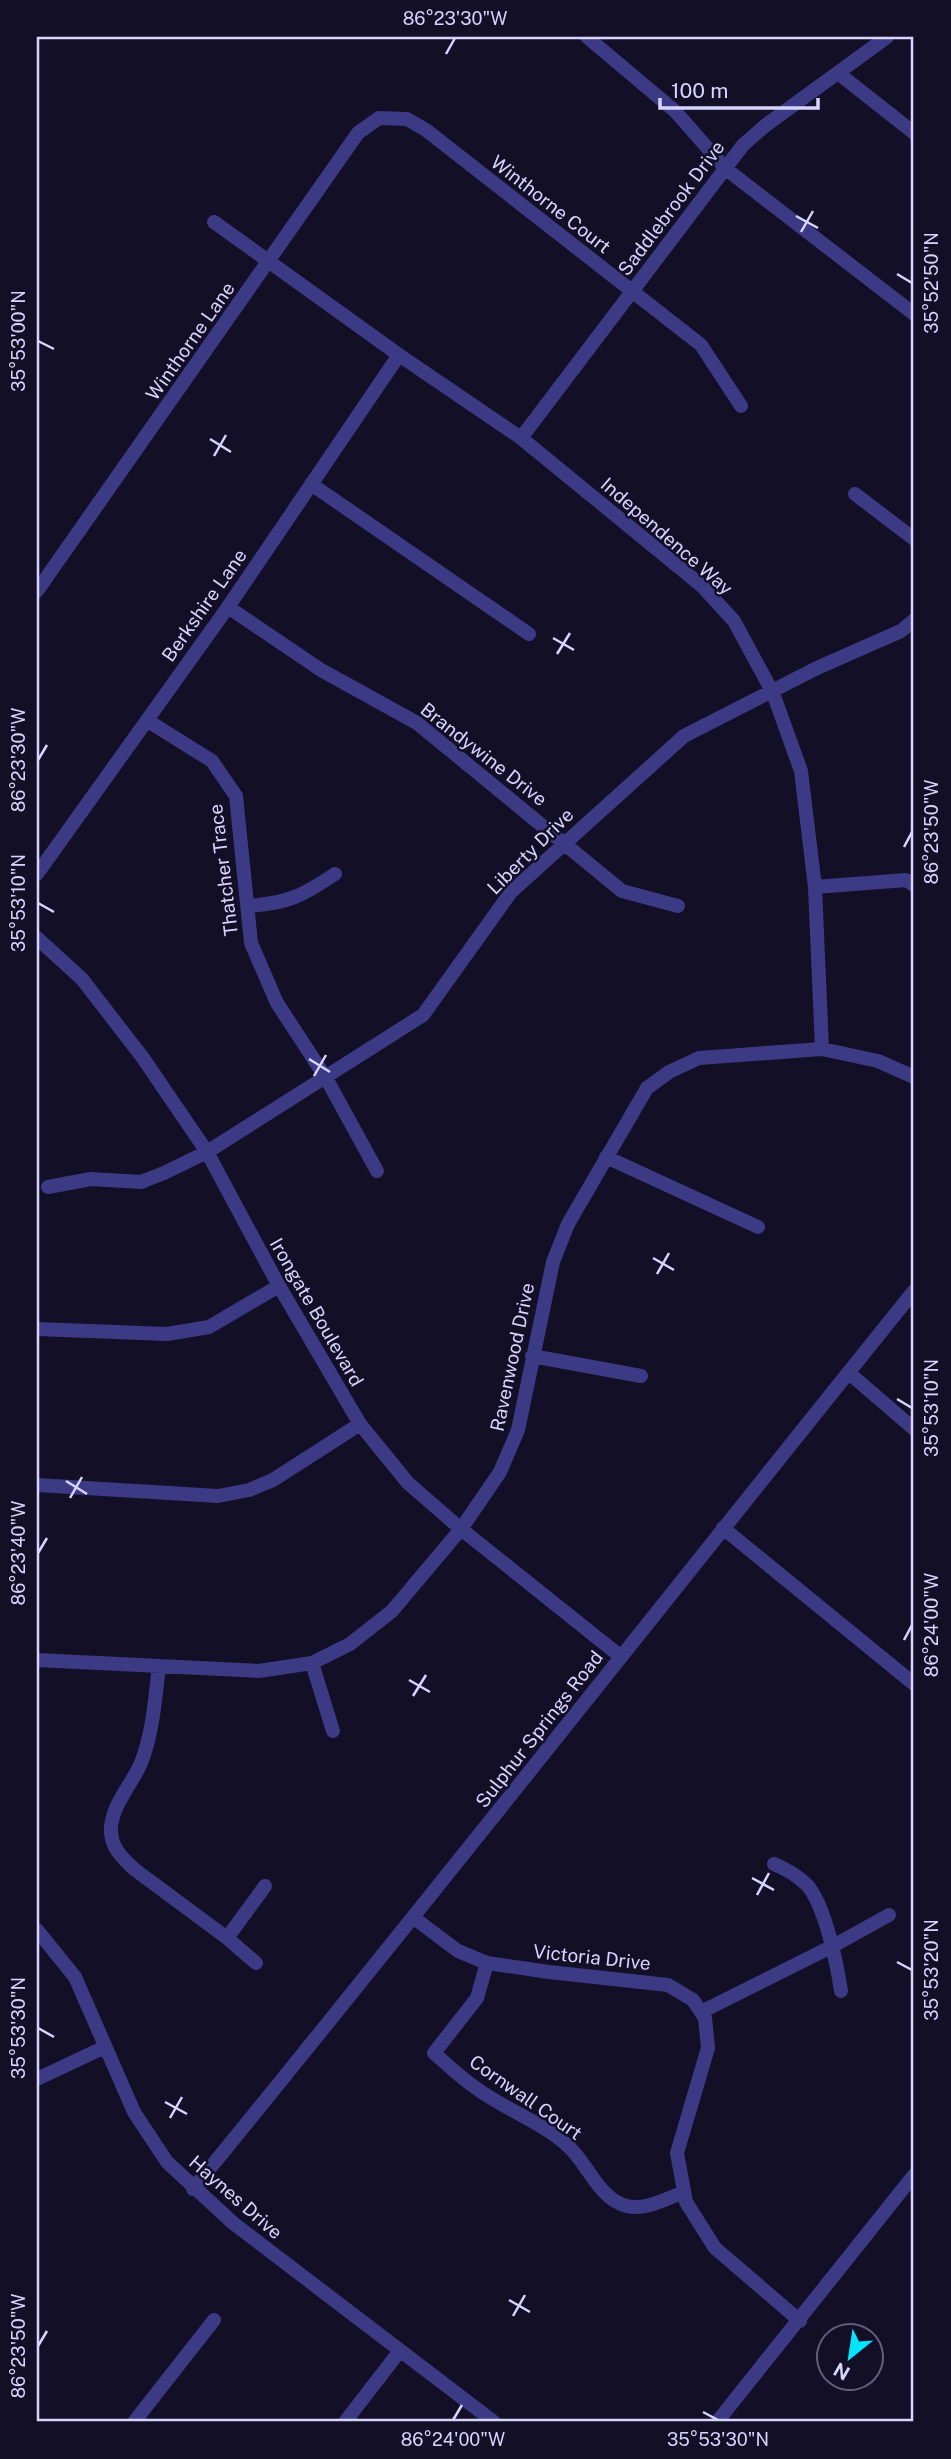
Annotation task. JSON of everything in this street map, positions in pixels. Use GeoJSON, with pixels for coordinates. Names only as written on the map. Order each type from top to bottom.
{"type":"FeatureCollection","features":[{"type":"Feature","properties":{"kind":"street","name":"Saddlebrook Drive"},"geometry":{"type":"LineString","coordinates":[[521,438],[743,145],[766,125],[887,37]]}},
{"type":"Feature","properties":{"kind":"street"},"geometry":{"type":"LineString","coordinates":[[595,39],[675,111],[726,169],[914,314]]}},
{"type":"Feature","properties":{"kind":"street"},"geometry":{"type":"LineString","coordinates":[[838,73],[914,133]]}},
{"type":"Feature","properties":{"kind":"street","name":"Winthorne Lane"},"geometry":{"type":"LineString","coordinates":[[37,591],[358,133],[379,117]]}},
{"type":"Feature","properties":{"kind":"street","name":"Winthorne Court"},"geometry":{"type":"LineString","coordinates":[[379,117],[407,120],[426,130],[701,345],[741,406]]}},
{"type":"Feature","properties":{"kind":"street","name":"Independence Way"},"geometry":{"type":"LineString","coordinates":[[214,222],[399,355],[521,438],[702,586],[734,621],[773,693],[801,771],[815,887],[822,1049]]}},
{"type":"Feature","properties":{"kind":"street","name":"Berkshire Lane"},"geometry":{"type":"LineString","coordinates":[[37,874],[228,607],[399,355]]}},
{"type":"Feature","properties":{"kind":"street"},"geometry":{"type":"LineString","coordinates":[[311,484],[529,634]]}},
{"type":"Feature","properties":{"kind":"street"},"geometry":{"type":"LineString","coordinates":[[855,494],[914,539]]}},
{"type":"Feature","properties":{"kind":"street","name":"Brandywine Drive"},"geometry":{"type":"LineString","coordinates":[[228,607],[321,670],[417,723],[622,891],[678,906]]}},
{"type":"Feature","properties":{"kind":"street","name":"Liberty Drive"},"geometry":{"type":"LineString","coordinates":[[48,1187],[91,1179],[141,1182],[207,1152],[327,1078],[423,1015],[511,892],[684,736],[773,693],[817,668],[901,631],[914,620]]}},
{"type":"Feature","properties":{"kind":"street","name":"Thatcher Trace"},"geometry":{"type":"LineString","coordinates":[[148,721],[212,761],[236,796],[251,943],[277,1003],[327,1078],[377,1171]]}},
{"type":"Feature","properties":{"kind":"street"},"geometry":{"type":"LineString","coordinates":[[248,906],[272,904],[304,895],[335,874]]}},
{"type":"Feature","properties":{"kind":"street"},"geometry":{"type":"LineString","coordinates":[[815,887],[906,880],[914,885]]}},
{"type":"Feature","properties":{"kind":"street","name":"Irongate Boulevard"},"geometry":{"type":"LineString","coordinates":[[37,938],[82,979],[143,1058],[207,1152],[278,1286],[360,1424],[408,1483],[461,1529],[621,1656]]}},
{"type":"Feature","properties":{"kind":"street","name":"Ravenwood Drive"},"geometry":{"type":"LineString","coordinates":[[37,1660],[259,1671],[312,1663],[350,1644],[392,1611],[461,1529],[500,1472],[518,1430],[553,1262],[568,1224],[647,1088],[669,1072],[699,1058],[822,1049],[878,1061],[914,1077]]}},
{"type":"Feature","properties":{"kind":"street"},"geometry":{"type":"LineString","coordinates":[[606,1157],[758,1227]]}},
{"type":"Feature","properties":{"kind":"street"},"geometry":{"type":"LineString","coordinates":[[37,1329],[167,1334],[209,1327],[278,1286]]}},
{"type":"Feature","properties":{"kind":"street","name":"Sulphur Springs Road"},"geometry":{"type":"LineString","coordinates":[[193,2189],[414,1918],[914,1291]]}},
{"type":"Feature","properties":{"kind":"street"},"geometry":{"type":"LineString","coordinates":[[532,1356],[641,1376]]}},
{"type":"Feature","properties":{"kind":"street"},"geometry":{"type":"LineString","coordinates":[[849,1373],[914,1429]]}},
{"type":"Feature","properties":{"kind":"street"},"geometry":{"type":"LineString","coordinates":[[37,1485],[218,1496],[249,1490],[273,1480],[360,1424]]}},
{"type":"Feature","properties":{"kind":"street"},"geometry":{"type":"LineString","coordinates":[[723,1528],[914,1684]]}},
{"type":"Feature","properties":{"kind":"street"},"geometry":{"type":"LineString","coordinates":[[312,1663],[333,1731]]}},
{"type":"Feature","properties":{"kind":"street"},"geometry":{"type":"LineString","coordinates":[[159,1667],[152,1726],[141,1762],[117,1807],[111,1825],[112,1842],[120,1857],[134,1869],[227,1938],[256,1963]]}},
{"type":"Feature","properties":{"kind":"street"},"geometry":{"type":"LineString","coordinates":[[774,1864],[807,1885],[813,1895],[833,1946],[841,1991]]}},
{"type":"Feature","properties":{"kind":"street"},"geometry":{"type":"LineString","coordinates":[[227,1938],[265,1886]]}},
{"type":"Feature","properties":{"kind":"street"},"geometry":{"type":"LineString","coordinates":[[800,2320],[715,2248],[686,2202],[677,2152],[708,2048],[705,2018],[701,2012],[889,1915]]}},
{"type":"Feature","properties":{"kind":"street","name":"Victoria Drive"},"geometry":{"type":"LineString","coordinates":[[414,1918],[458,1951],[487,1963],[668,1985],[692,2000],[701,2012]]}},
{"type":"Feature","properties":{"kind":"street","name":"Haynes Drive"},"geometry":{"type":"LineString","coordinates":[[37,1930],[75,1977],[134,2112],[167,2162],[233,2224],[494,2422]]}},
{"type":"Feature","properties":{"kind":"street","name":"Cornwall Court"},"geometry":{"type":"LineString","coordinates":[[487,1963],[477,1998],[435,2053],[477,2089],[569,2146],[599,2186],[614,2200],[632,2207],[684,2192]]}},
{"type":"Feature","properties":{"kind":"street"},"geometry":{"type":"LineString","coordinates":[[37,2079],[105,2047]]}},
{"type":"Feature","properties":{"kind":"street"},"geometry":{"type":"LineString","coordinates":[[717,2422],[914,2175]]}},
{"type":"Feature","properties":{"kind":"street"},"geometry":{"type":"LineString","coordinates":[[134,2422],[214,2320]]}},
{"type":"Feature","properties":{"kind":"street"},"geometry":{"type":"LineString","coordinates":[[345,2422],[400,2352]]}}]}
